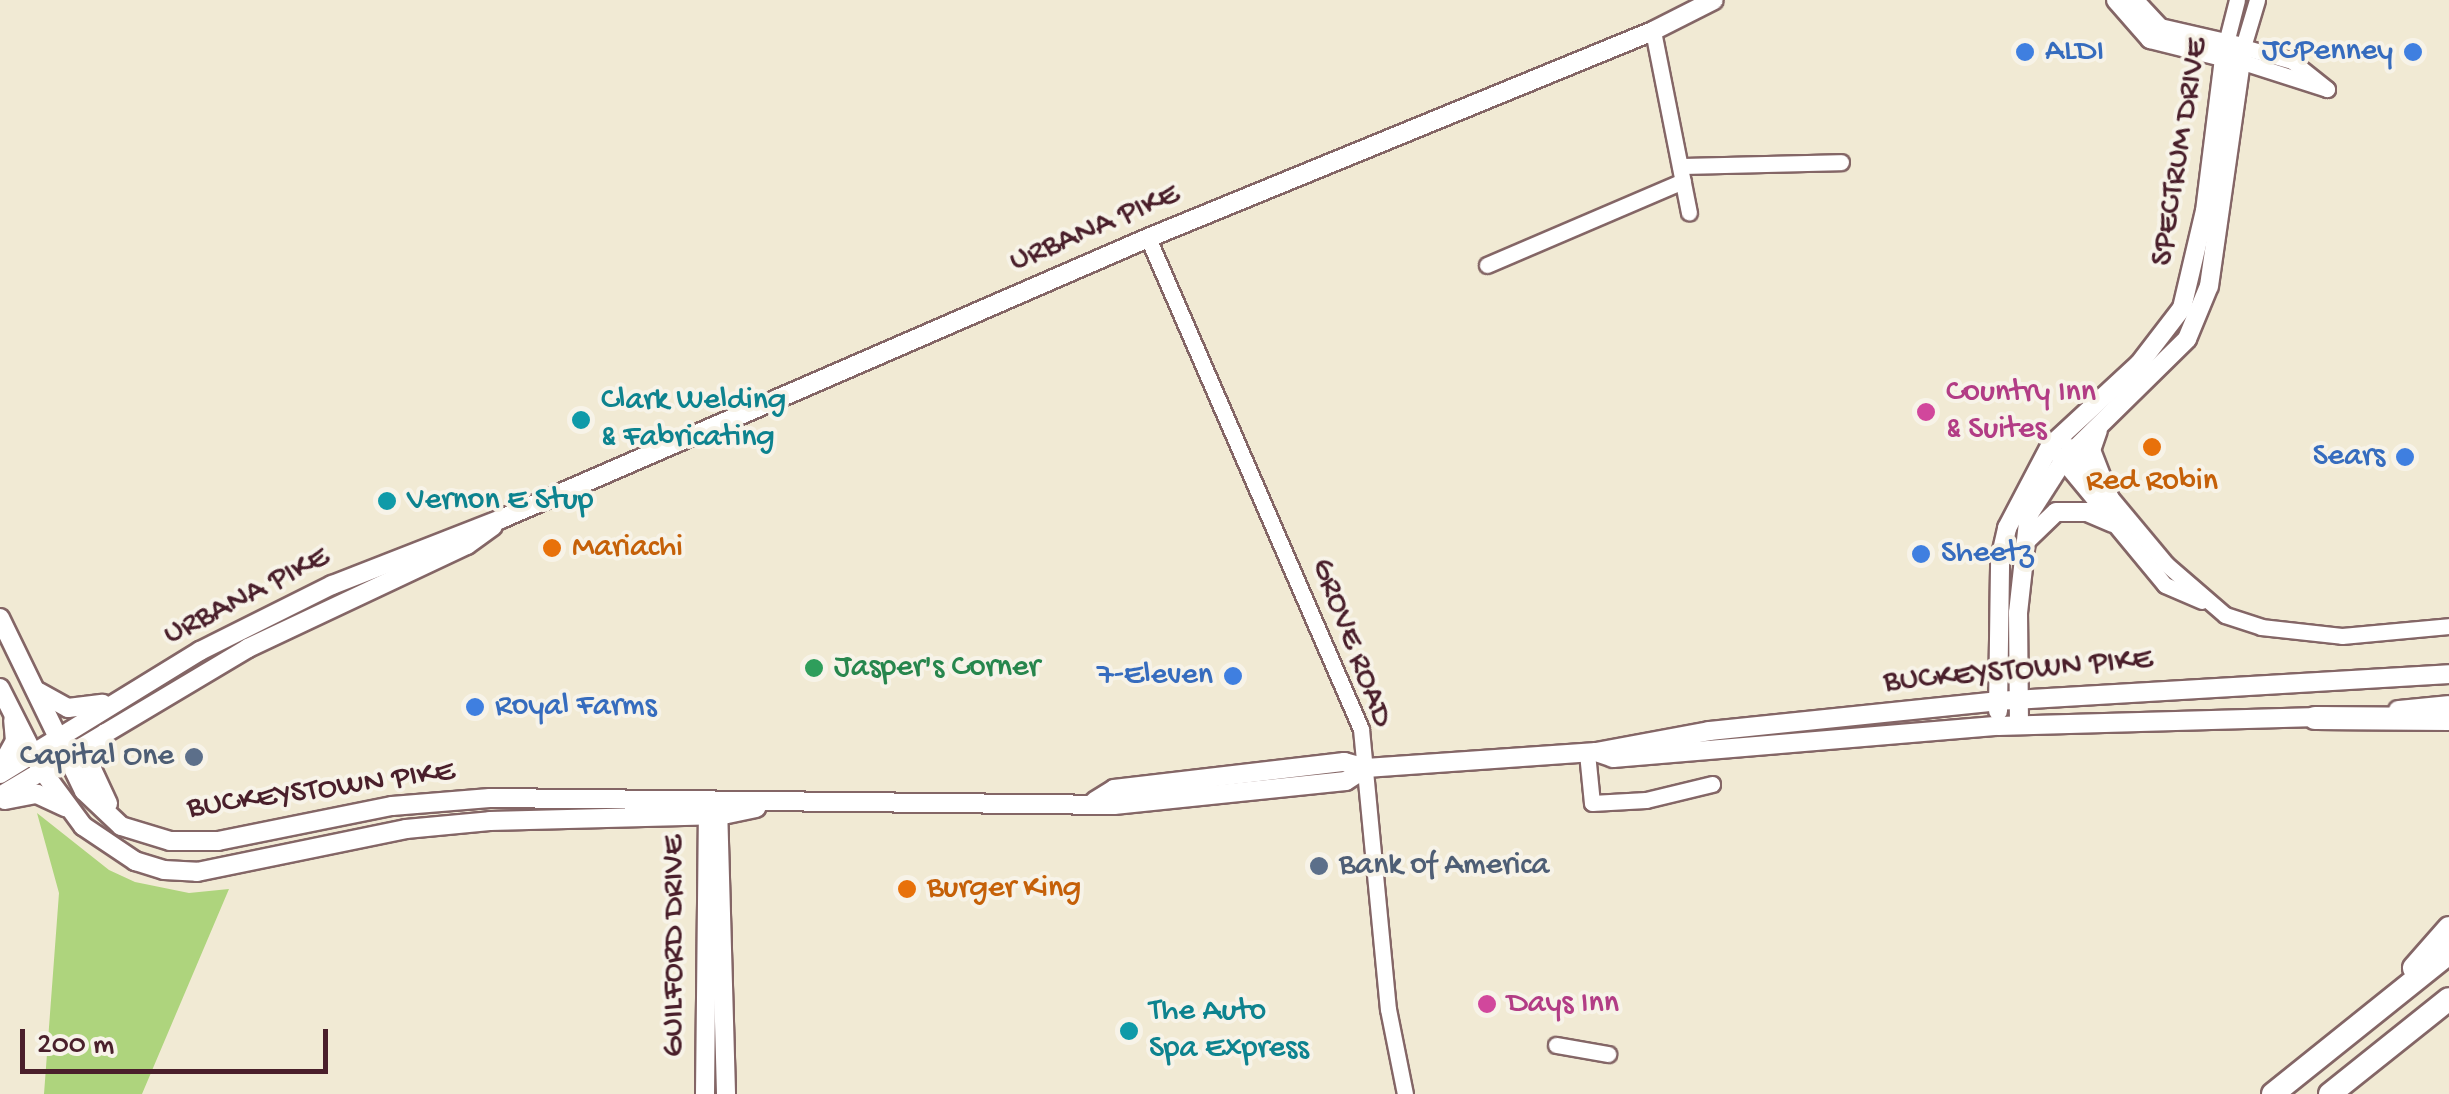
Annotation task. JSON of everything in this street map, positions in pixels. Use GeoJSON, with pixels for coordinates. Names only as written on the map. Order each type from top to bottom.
{"type":"FeatureCollection","features":[{"type":"Feature","properties":{"kind":"highway"},"geometry":{"type":"LineString","coordinates":[[2315,718],[2449,719]]}},
{"type":"Feature","properties":{"kind":"highway"},"geometry":{"type":"LineString","coordinates":[[2393,1000],[2449,928]]}},
{"type":"Feature","properties":{"kind":"highway"},"geometry":{"type":"LineString","coordinates":[[2274,1094],[2449,953]]}},
{"type":"Feature","properties":{"kind":"highway"},"geometry":{"type":"LineString","coordinates":[[2330,1094],[2449,1002]]}},
{"type":"Feature","properties":{"kind":"main road","name":"URBANA PIKE"},"geometry":{"type":"LineString","coordinates":[[36,761],[118,700],[332,585],[501,520],[1148,238],[1654,32],[1714,0]]}},
{"type":"Feature","properties":{"kind":"main road"},"geometry":{"type":"LineString","coordinates":[[2116,0],[2150,39],[2233,52]]}},
{"type":"Feature","properties":{"kind":"main road"},"geometry":{"type":"LineString","coordinates":[[2134,0],[2160,28],[2233,52]]}},
{"type":"Feature","properties":{"kind":"main road","name":"SPECTRUM DRIVE"},"geometry":{"type":"LineString","coordinates":[[2018,725],[2022,550],[2029,514],[2067,457],[2172,356],[2197,319],[2212,268],[2233,52]]}},
{"type":"Feature","properties":{"kind":"main road","name":"SPECTRUM DRIVE"},"geometry":{"type":"LineString","coordinates":[[1998,726],[2000,559],[2007,528],[2055,441],[2139,364],[2182,308],[2205,211],[2233,52]]}},
{"type":"Feature","properties":{"kind":"main road"},"geometry":{"type":"LineString","coordinates":[[2100,426],[2091,450],[2110,499]]}},
{"type":"Feature","properties":{"kind":"main road"},"geometry":{"type":"LineString","coordinates":[[2022,550],[2056,512],[2088,512],[2113,523]]}},
{"type":"Feature","properties":{"kind":"main road","name":"URBANA PIKE"},"geometry":{"type":"LineString","coordinates":[[62,744],[112,726],[248,648],[466,544],[501,520]]}},
{"type":"Feature","properties":{"kind":"main road","name":"BUCKEYSTOWN PIKE"},"geometry":{"type":"LineString","coordinates":[[0,618],[62,744],[103,812],[146,836],[218,841],[392,806],[490,798],[714,809]]}},
{"type":"Feature","properties":{"kind":"main road","name":"BUCKEYSTOWN PIKE"},"geometry":{"type":"LineString","coordinates":[[0,688],[36,761],[70,811],[106,845],[135,861],[197,872],[406,829],[776,803],[1095,801],[1114,790],[1344,762],[1366,768],[1591,753],[1709,731],[2018,699],[2449,674]]}},
{"type":"Feature","properties":{"kind":"main road"},"geometry":{"type":"LineString","coordinates":[[29,680],[48,700],[68,708],[118,700]]}},
{"type":"Feature","properties":{"kind":"main road","name":"BUCKEYSTOWN PIKE"},"geometry":{"type":"LineString","coordinates":[[1591,753],[1613,758],[1836,744],[2018,725],[2315,718],[2449,704]]}},
{"type":"Feature","properties":{"kind":"main road"},"geometry":{"type":"LineString","coordinates":[[0,771],[15,741],[13,714]]}},
{"type":"Feature","properties":{"kind":"main road"},"geometry":{"type":"LineString","coordinates":[[112,726],[93,751],[100,794],[146,836]]}},
{"type":"Feature","properties":{"kind":"main road"},"geometry":{"type":"LineString","coordinates":[[0,771],[36,761]]}},
{"type":"Feature","properties":{"kind":"main road"},"geometry":{"type":"LineString","coordinates":[[0,798],[36,761]]}},
{"type":"Feature","properties":{"kind":"main road"},"geometry":{"type":"LineString","coordinates":[[0,798],[38,794],[70,811]]}},
{"type":"Feature","properties":{"kind":"main road","name":"GUILFORD DRIVE"},"geometry":{"type":"LineString","coordinates":[[706,1094],[705,895],[714,809]]}},
{"type":"Feature","properties":{"kind":"main road","name":"GUILFORD DRIVE"},"geometry":{"type":"LineString","coordinates":[[714,809],[726,1094]]}},
{"type":"Feature","properties":{"kind":"main road"},"geometry":{"type":"LineString","coordinates":[[623,816],[674,823],[692,834],[705,895]]}},
{"type":"Feature","properties":{"kind":"street","name":"SPECTRUM DRIVE"},"geometry":{"type":"LineString","coordinates":[[2233,52],[2237,0]]}},
{"type":"Feature","properties":{"kind":"street","name":"SPECTRUM DRIVE"},"geometry":{"type":"LineString","coordinates":[[2233,52],[2257,0]]}},
{"type":"Feature","properties":{"kind":"street"},"geometry":{"type":"LineString","coordinates":[[1654,32],[1689,212]]}},
{"type":"Feature","properties":{"kind":"street"},"geometry":{"type":"LineString","coordinates":[[2233,52],[2292,61],[2328,88],[2233,52]]}},
{"type":"Feature","properties":{"kind":"street"},"geometry":{"type":"LineString","coordinates":[[1487,265],[1682,174],[1841,162]]}},
{"type":"Feature","properties":{"kind":"street","name":"GROVE ROAD"},"geometry":{"type":"LineString","coordinates":[[1148,238],[1334,657],[1362,729],[1388,1009],[1405,1094]]}},
{"type":"Feature","properties":{"kind":"street"},"geometry":{"type":"LineString","coordinates":[[2055,441],[2113,523],[2165,585],[2242,622],[2298,633],[2379,636],[2449,626]]}},
{"type":"Feature","properties":{"kind":"street"},"geometry":{"type":"LineString","coordinates":[[2067,457],[2202,601]]}},
{"type":"Feature","properties":{"kind":"street"},"geometry":{"type":"LineString","coordinates":[[1591,753],[1592,802],[1646,800],[1712,784]]}},
{"type":"Feature","properties":{"kind":"street"},"geometry":{"type":"LineString","coordinates":[[1556,1045],[1608,1054]]}},
{"type":"Feature","properties":{"kind":"green space"},"geometry":{"type":"Polygon","coordinates":[[[37,813],[109,870],[135,882],[189,893],[229,889],[142,1094],[44,1094],[59,893],[37,813]]]}},
{"type":"Feature","properties":{"kind":"place","name":"ALDI"},"geometry":{"type":"Point","coordinates":[2025,52]}},
{"type":"Feature","properties":{"kind":"place","name":"JCPenney"},"geometry":{"type":"Point","coordinates":[2413,52]}},
{"type":"Feature","properties":{"kind":"place","name":"Country Inn & Suites"},"geometry":{"type":"Point","coordinates":[1926,412]}},
{"type":"Feature","properties":{"kind":"place","name":"Clark Welding & Fabricating"},"geometry":{"type":"Point","coordinates":[581,420]}},
{"type":"Feature","properties":{"kind":"place","name":"Red Robin"},"geometry":{"type":"Point","coordinates":[2152,447]}},
{"type":"Feature","properties":{"kind":"place","name":"Sears"},"geometry":{"type":"Point","coordinates":[2405,457]}},
{"type":"Feature","properties":{"kind":"place","name":"Vernon E Stup"},"geometry":{"type":"Point","coordinates":[387,501]}},
{"type":"Feature","properties":{"kind":"place","name":"Mariachi"},"geometry":{"type":"Point","coordinates":[552,548]}},
{"type":"Feature","properties":{"kind":"place","name":"Sheetz"},"geometry":{"type":"Point","coordinates":[1921,554]}},
{"type":"Feature","properties":{"kind":"place","name":"Jasper's Corner"},"geometry":{"type":"Point","coordinates":[814,668]}},
{"type":"Feature","properties":{"kind":"place","name":"7-Eleven"},"geometry":{"type":"Point","coordinates":[1233,676]}},
{"type":"Feature","properties":{"kind":"place","name":"Royal Farms"},"geometry":{"type":"Point","coordinates":[475,707]}},
{"type":"Feature","properties":{"kind":"place","name":"Capital One"},"geometry":{"type":"Point","coordinates":[194,757]}},
{"type":"Feature","properties":{"kind":"place","name":"Bank of America"},"geometry":{"type":"Point","coordinates":[1319,866]}},
{"type":"Feature","properties":{"kind":"place","name":"Burger King"},"geometry":{"type":"Point","coordinates":[907,889]}},
{"type":"Feature","properties":{"kind":"place","name":"Days Inn"},"geometry":{"type":"Point","coordinates":[1487,1004]}},
{"type":"Feature","properties":{"kind":"place","name":"The Auto Spa Express"},"geometry":{"type":"Point","coordinates":[1129,1031]}}]}
